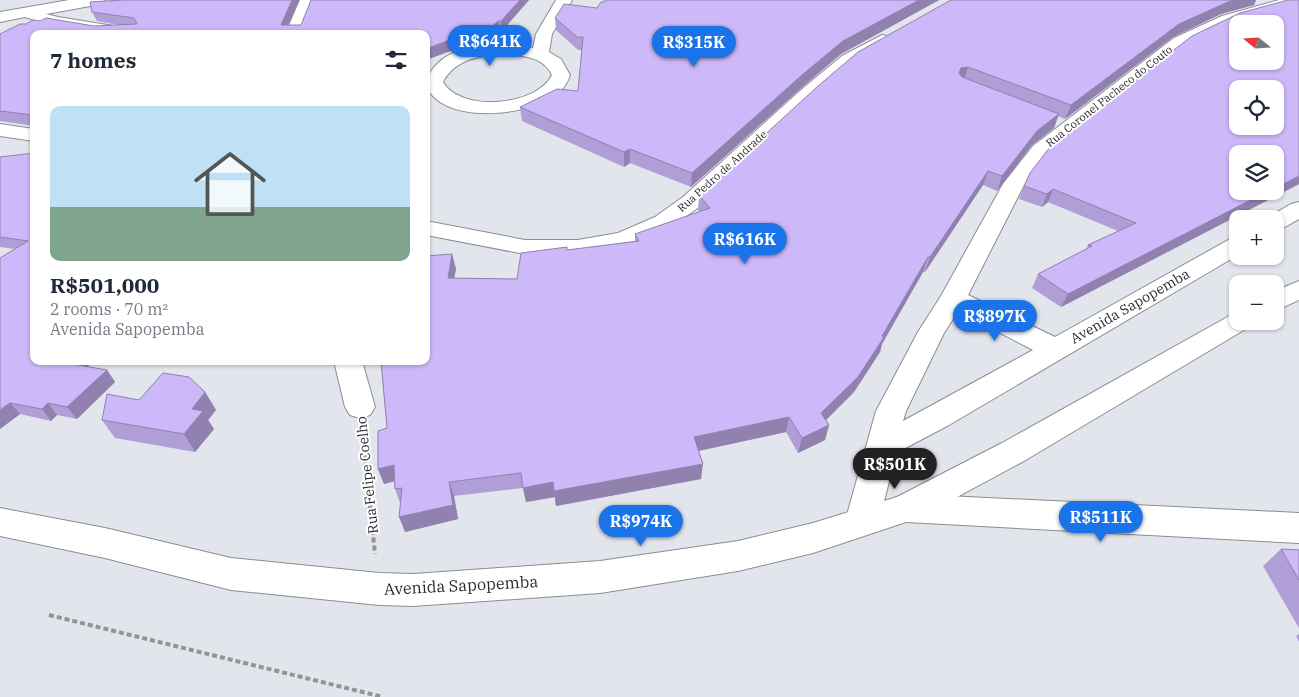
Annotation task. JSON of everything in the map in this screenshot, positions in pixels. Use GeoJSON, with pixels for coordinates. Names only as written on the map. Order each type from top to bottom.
{"type":"FeatureCollection","features":[{"type":"Feature","properties":{"kind":"street"},"geometry":{"type":"LineString","coordinates":[[0,17],[96,0]]}},
{"type":"Feature","properties":{"kind":"street"},"geometry":{"type":"LineString","coordinates":[[295,30],[308,0]]}},
{"type":"Feature","properties":{"kind":"street"},"geometry":{"type":"LineString","coordinates":[[540,54],[544,34],[564,0]]}},
{"type":"Feature","properties":{"kind":"street","name":"Rua Coronel Pacheco do Couto"},"geometry":{"type":"LineString","coordinates":[[883,445],[891,411],[931,332],[953,298],[1014,184],[1040,150],[1180,42],[1228,19],[1297,0]]}},
{"type":"Feature","properties":{"kind":"street"},"geometry":{"type":"LineString","coordinates":[[28,13],[56,22],[107,30]]}},
{"type":"Feature","properties":{"kind":"street","name":"Rua Pedro de Andrade"},"geometry":{"type":"LineString","coordinates":[[430,229],[525,247],[578,247],[624,239],[663,222],[691,202],[808,94],[848,60],[902,29]]}},
{"type":"Feature","properties":{"kind":"street"},"geometry":{"type":"LineString","coordinates":[[509,49],[540,54],[556,63],[561,75],[555,88],[537,99],[512,106],[484,108],[458,104],[440,94],[430,84],[445,65],[473,53],[509,49]]}},
{"type":"Feature","properties":{"kind":"street"},"geometry":{"type":"LineString","coordinates":[[0,130],[30,134]]}},
{"type":"Feature","properties":{"kind":"street"},"geometry":{"type":"LineString","coordinates":[[1284,218],[1299,209]]}},
{"type":"Feature","properties":{"kind":"street","name":"Avenida Sapopemba"},"geometry":{"type":"LineString","coordinates":[[883,445],[938,416],[1229,249]]}},
{"type":"Feature","properties":{"kind":"street"},"geometry":{"type":"LineString","coordinates":[[1284,297],[1299,289]]}},
{"type":"Feature","properties":{"kind":"street"},"geometry":{"type":"LineString","coordinates":[[953,298],[1055,349]]}},
{"type":"Feature","properties":{"kind":"street","name":"Avenida Sapopemba"},"geometry":{"type":"LineString","coordinates":[[0,522],[105,543],[231,574],[379,590],[422,589],[600,577],[738,556],[813,538],[906,508],[1013,452],[1229,327]]}},
{"type":"Feature","properties":{"kind":"street","name":"Rua Felipe Coelho"},"geometry":{"type":"LineString","coordinates":[[349,365],[360,408]]}},
{"type":"Feature","properties":{"kind":"street"},"geometry":{"type":"LineString","coordinates":[[862,522],[883,445]]}},
{"type":"Feature","properties":{"kind":"street"},"geometry":{"type":"LineString","coordinates":[[906,508],[1299,528]]}},
{"type":"Feature","properties":{"kind":"path","name":"Rua Felipe Coelho"},"geometry":{"type":"LineString","coordinates":[[360,408],[379,590]]}},
{"type":"Feature","properties":{"kind":"path"},"geometry":{"type":"LineString","coordinates":[[49,615],[383,697]]}},
{"type":"Feature","properties":{"kind":"building"},"geometry":{"type":"Polygon","coordinates":[[[123,0],[292,0],[281,25],[301,25],[311,0],[520,0],[501,21],[498,21],[491,28],[478,29],[430,47],[430,30],[30,30],[30,115],[0,111],[0,34],[20,24],[26,24],[33,20],[40,21],[46,18],[94,26],[137,24],[134,18],[92,12],[90,2],[123,0]]]}},
{"type":"Feature","properties":{"kind":"building"},"geometry":{"type":"Polygon","coordinates":[[[605,0],[919,0],[843,41],[692,173],[630,149],[624,152],[520,107],[557,89],[578,91],[583,37],[577,37],[555,18],[564,4],[597,8],[605,0]]]}},
{"type":"Feature","properties":{"kind":"building"},"geometry":{"type":"Polygon","coordinates":[[[951,0],[1234,0],[1179,24],[1071,105],[968,67],[961,68],[959,73],[962,77],[1059,114],[1037,131],[1002,176],[988,171],[930,257],[928,257],[882,336],[884,337],[858,377],[821,413],[829,425],[802,438],[789,417],[694,437],[703,464],[554,491],[553,482],[523,488],[521,473],[449,482],[453,505],[399,517],[402,488],[395,489],[394,465],[378,469],[378,431],[387,428],[381,365],[430,365],[430,256],[452,254],[448,278],[517,279],[521,253],[567,247],[567,250],[639,241],[635,234],[710,208],[699,195],[858,52],[951,0]]]}},
{"type":"Feature","properties":{"kind":"building"},"geometry":{"type":"Polygon","coordinates":[[[1288,0],[1299,0],[1299,176],[1284,184],[1284,145],[1229,145],[1229,200],[1251,200],[1068,294],[1038,274],[1092,246],[1088,245],[1136,223],[1053,189],[1047,194],[1024,186],[1030,173],[1053,143],[1192,36],[1229,18],[1229,70],[1284,70],[1284,15],[1236,15],[1288,0]]]}},
{"type":"Feature","properties":{"kind":"building"},"geometry":{"type":"Polygon","coordinates":[[[30,153],[30,365],[78,365],[107,370],[67,407],[48,403],[42,409],[10,403],[0,410],[0,258],[28,241],[0,237],[0,157],[30,153]]]}},
{"type":"Feature","properties":{"kind":"building"},"geometry":{"type":"Polygon","coordinates":[[[163,373],[189,377],[205,392],[192,409],[203,411],[184,434],[102,420],[107,394],[139,400],[163,373]]]}},
{"type":"Feature","properties":{"kind":"building"},"geometry":{"type":"Polygon","coordinates":[[[1281,549],[1299,550],[1299,580],[1281,549]]]}}]}
